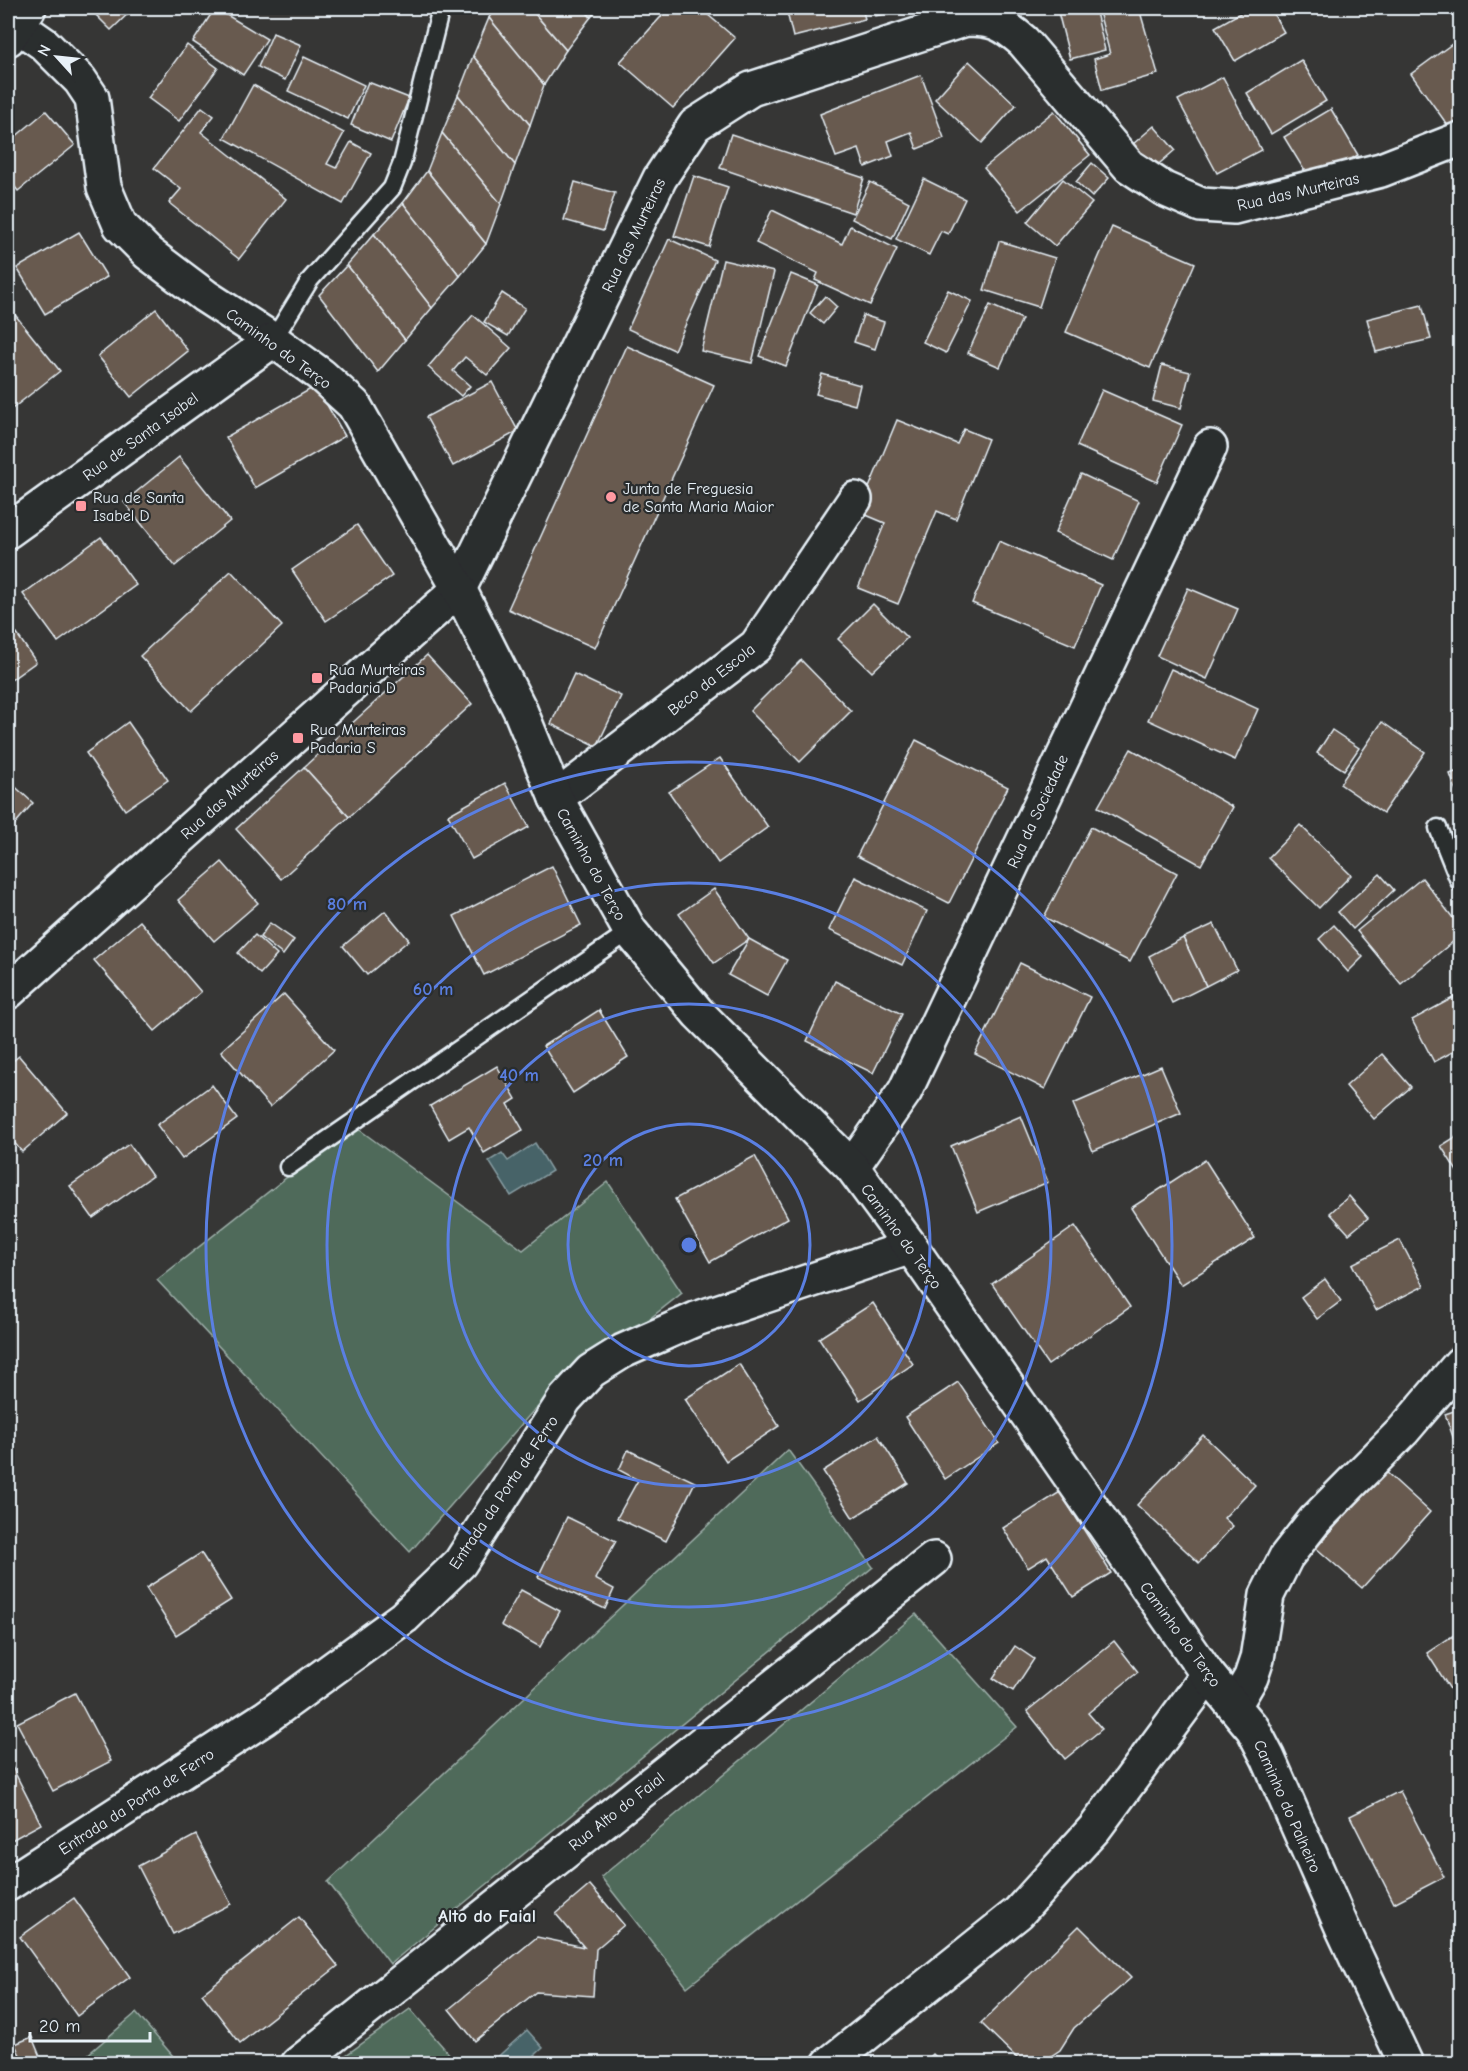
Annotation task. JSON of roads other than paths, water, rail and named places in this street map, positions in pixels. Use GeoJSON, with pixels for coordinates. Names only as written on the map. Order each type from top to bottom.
{"type":"FeatureCollection","features":[{"type":"Feature","properties":{"kind":"street","name":"Rua das Murteiras"},"geometry":{"type":"LineString","coordinates":[[8,992],[459,589],[660,178],[695,125],[752,89],[990,13],[1023,41],[1129,166],[1164,189],[1201,205],[1234,207],[1381,170],[1461,139]]}},
{"type":"Feature","properties":{"kind":"street","name":"Caminho do Terço"},"geometry":{"type":"LineString","coordinates":[[15,23],[44,44],[80,80],[92,98],[104,187],[120,225],[148,253],[197,290],[321,375],[354,405],[459,589],[520,710],[556,798],[630,931],[698,1012],[852,1167],[911,1247],[1208,1675],[1234,1706]]}},
{"type":"Feature","properties":{"kind":"street","name":"Rua de Santa Isabel"},"geometry":{"type":"LineString","coordinates":[[8,531],[273,340]]}},
{"type":"Feature","properties":{"kind":"street","name":"Rua da Sociedade"},"geometry":{"type":"LineString","coordinates":[[852,1167],[905,1091],[1210,447]]}},
{"type":"Feature","properties":{"kind":"street","name":"Beco da Escola"},"geometry":{"type":"LineString","coordinates":[[556,798],[756,646],[855,499]]}},
{"type":"Feature","properties":{"kind":"street","name":"Entrada da Porta de Ferro"},"geometry":{"type":"LineString","coordinates":[[8,1884],[266,1718],[404,1617],[460,1563],[566,1399],[591,1371],[623,1351],[696,1319],[911,1247]]}},
{"type":"Feature","properties":{"kind":"street"},"geometry":{"type":"LineString","coordinates":[[1234,1706],[1251,1677],[1257,1659],[1267,1595],[1286,1557],[1315,1520],[1403,1431],[1461,1364]]}},
{"type":"Feature","properties":{"kind":"street","name":"Rua Alto do Faial"},"geometry":{"type":"LineString","coordinates":[[298,2064],[934,1558]]}},
{"type":"Feature","properties":{"kind":"street"},"geometry":{"type":"LineString","coordinates":[[829,2064],[1018,1913],[1095,1828],[1208,1675]]}},
{"type":"Feature","properties":{"kind":"street","name":"Caminho do Palheiro"},"geometry":{"type":"LineString","coordinates":[[1234,1706],[1253,1730],[1268,1758],[1342,1927],[1406,2064]]}},
{"type":"Feature","properties":{"kind":"lane"},"geometry":{"type":"LineString","coordinates":[[273,340],[310,280],[392,188],[402,163],[441,8]]}},
{"type":"Feature","properties":{"kind":"lane"},"geometry":{"type":"LineString","coordinates":[[1438,828],[1461,883]]}},
{"type":"Feature","properties":{"kind":"lane"},"geometry":{"type":"LineString","coordinates":[[288,1167],[630,931]]}},
{"type":"Feature","properties":{"kind":"water"},"geometry":{"type":"Polygon","coordinates":[[[535,1143],[552,1171],[511,1196],[489,1161],[502,1153],[508,1161],[535,1143]]]}},
{"type":"Feature","properties":{"kind":"water"},"geometry":{"type":"Polygon","coordinates":[[[527,2030],[543,2048],[526,2063],[491,2063],[527,2030]]]}},
{"type":"Feature","properties":{"kind":"place","name":"Junta de Freguesia de Santa Maria Maior"},"geometry":{"type":"Point","coordinates":[611,497]}},
{"type":"Feature","properties":{"kind":"place","name":"Rua de Santa Isabel D"},"geometry":{"type":"Point","coordinates":[81,506]}},
{"type":"Feature","properties":{"kind":"place","name":"Rua Murteiras Padaria D"},"geometry":{"type":"Point","coordinates":[317,678]}},
{"type":"Feature","properties":{"kind":"place","name":"Rua Murteiras Padaria S"},"geometry":{"type":"Point","coordinates":[298,738]}},
{"type":"Feature","properties":{"kind":"district","name":"Alto do Faial"},"geometry":{"type":"Point","coordinates":[487,1916]}}]}
